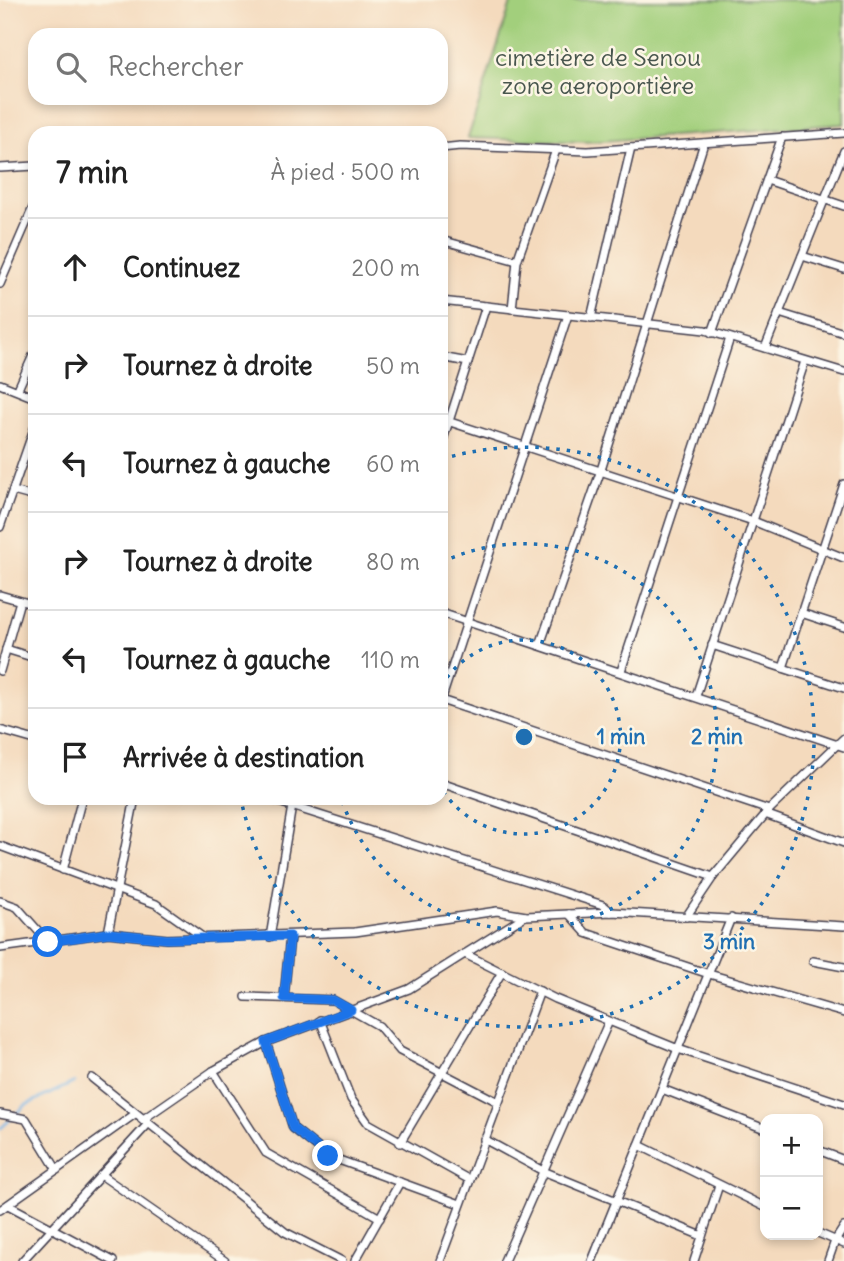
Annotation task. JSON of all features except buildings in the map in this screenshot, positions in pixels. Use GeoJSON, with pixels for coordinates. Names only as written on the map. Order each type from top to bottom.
{"type":"FeatureCollection","features":[{"type":"Feature","properties":{"kind":"street"},"geometry":{"type":"LineString","coordinates":[[448,148],[631,148],[844,133]]}},
{"type":"Feature","properties":{"kind":"street"},"geometry":{"type":"LineString","coordinates":[[712,332],[782,137]]}},
{"type":"Feature","properties":{"kind":"street"},"geometry":{"type":"LineString","coordinates":[[540,645],[601,470],[645,323],[704,143]]}},
{"type":"Feature","properties":{"kind":"street"},"geometry":{"type":"LineString","coordinates":[[590,317],[631,148]]}},
{"type":"Feature","properties":{"kind":"street"},"geometry":{"type":"LineString","coordinates":[[512,309],[517,261],[556,150]]}},
{"type":"Feature","properties":{"kind":"street"},"geometry":{"type":"LineString","coordinates":[[765,348],[844,151]]}},
{"type":"Feature","properties":{"kind":"street"},"geometry":{"type":"LineString","coordinates":[[0,169],[28,167]]}},
{"type":"Feature","properties":{"kind":"street"},"geometry":{"type":"LineString","coordinates":[[767,180],[844,206]]}},
{"type":"Feature","properties":{"kind":"street"},"geometry":{"type":"LineString","coordinates":[[0,284],[28,220]]}},
{"type":"Feature","properties":{"kind":"street"},"geometry":{"type":"LineString","coordinates":[[448,242],[517,261]]}},
{"type":"Feature","properties":{"kind":"street"},"geometry":{"type":"LineString","coordinates":[[802,256],[844,269]]}},
{"type":"Feature","properties":{"kind":"street"},"geometry":{"type":"LineString","coordinates":[[448,302],[712,332],[844,372]]}},
{"type":"Feature","properties":{"kind":"street"},"geometry":{"type":"LineString","coordinates":[[448,412],[486,306]]}},
{"type":"Feature","properties":{"kind":"street"},"geometry":{"type":"LineString","coordinates":[[779,313],[844,333]]}},
{"type":"Feature","properties":{"kind":"street"},"geometry":{"type":"LineString","coordinates":[[448,679],[568,315]]}},
{"type":"Feature","properties":{"kind":"street"},"geometry":{"type":"LineString","coordinates":[[621,671],[730,338]]}},
{"type":"Feature","properties":{"kind":"street"},"geometry":{"type":"LineString","coordinates":[[448,358],[468,362]]}},
{"type":"Feature","properties":{"kind":"street"},"geometry":{"type":"LineString","coordinates":[[695,696],[806,360]]}},
{"type":"Feature","properties":{"kind":"street"},"geometry":{"type":"LineString","coordinates":[[18,389],[28,367]]}},
{"type":"Feature","properties":{"kind":"street"},"geometry":{"type":"LineString","coordinates":[[0,384],[28,394]]}},
{"type":"Feature","properties":{"kind":"street"},"geometry":{"type":"LineString","coordinates":[[448,421],[753,521],[844,558]]}},
{"type":"Feature","properties":{"kind":"street"},"geometry":{"type":"LineString","coordinates":[[0,527],[28,447]]}},
{"type":"Feature","properties":{"kind":"street"},"geometry":{"type":"LineString","coordinates":[[783,668],[841,500],[844,484]]}},
{"type":"Feature","properties":{"kind":"street"},"geometry":{"type":"LineString","coordinates":[[13,491],[28,495]]}},
{"type":"Feature","properties":{"kind":"street"},"geometry":{"type":"LineString","coordinates":[[0,595],[28,604]]}},
{"type":"Feature","properties":{"kind":"street"},"geometry":{"type":"LineString","coordinates":[[0,671],[20,601]]}},
{"type":"Feature","properties":{"kind":"street"},"geometry":{"type":"LineString","coordinates":[[801,613],[844,626]]}},
{"type":"Feature","properties":{"kind":"street"},"geometry":{"type":"LineString","coordinates":[[448,615],[842,743],[767,812],[713,877],[686,917]]}},
{"type":"Feature","properties":{"kind":"street"},"geometry":{"type":"LineString","coordinates":[[712,645],[844,688]]}},
{"type":"Feature","properties":{"kind":"street"},"geometry":{"type":"LineString","coordinates":[[6,649],[28,656]]}},
{"type":"Feature","properties":{"kind":"street"},"geometry":{"type":"LineString","coordinates":[[448,703],[767,812],[844,843]]}},
{"type":"Feature","properties":{"kind":"street"},"geometry":{"type":"LineString","coordinates":[[0,730],[28,738]]}},
{"type":"Feature","properties":{"kind":"street"},"geometry":{"type":"LineString","coordinates":[[448,785],[713,877]]}},
{"type":"Feature","properties":{"kind":"street"},"geometry":{"type":"LineString","coordinates":[[63,870],[80,805]]}},
{"type":"Feature","properties":{"kind":"street"},"geometry":{"type":"LineString","coordinates":[[108,933],[134,805]]}},
{"type":"Feature","properties":{"kind":"street"},"geometry":{"type":"LineString","coordinates":[[289,805],[603,905],[612,912]]}},
{"type":"Feature","properties":{"kind":"street"},"geometry":{"type":"LineString","coordinates":[[270,937],[292,806]]}},
{"type":"Feature","properties":{"kind":"street"},"geometry":{"type":"LineString","coordinates":[[0,846],[156,904],[204,938]]}},
{"type":"Feature","properties":{"kind":"street"},"geometry":{"type":"LineString","coordinates":[[0,901],[18,907],[48,942]]}},
{"type":"Feature","properties":{"kind":"street"},"geometry":{"type":"LineString","coordinates":[[0,948],[108,933],[167,939],[355,932],[497,911],[526,916],[612,912],[844,926]]}},
{"type":"Feature","properties":{"kind":"street"},"geometry":{"type":"LineString","coordinates":[[569,914],[586,933],[709,974],[844,1013]]}},
{"type":"Feature","properties":{"kind":"street"},"geometry":{"type":"LineString","coordinates":[[0,1210],[57,1170],[141,1120],[213,1071],[266,1042],[409,989],[526,916]]}},
{"type":"Feature","properties":{"kind":"street"},"geometry":{"type":"LineString","coordinates":[[592,1261],[731,918]]}},
{"type":"Feature","properties":{"kind":"street"},"geometry":{"type":"LineString","coordinates":[[284,998],[290,936]]}},
{"type":"Feature","properties":{"kind":"street"},"geometry":{"type":"LineString","coordinates":[[465,954],[540,991],[678,1049],[844,1104]]}},
{"type":"Feature","properties":{"kind":"street"},"geometry":{"type":"LineString","coordinates":[[813,961],[844,967]]}},
{"type":"Feature","properties":{"kind":"street"},"geometry":{"type":"LineString","coordinates":[[400,1143],[502,972]]}},
{"type":"Feature","properties":{"kind":"street"},"geometry":{"type":"LineString","coordinates":[[440,1261],[540,991]]}},
{"type":"Feature","properties":{"kind":"street"},"geometry":{"type":"LineString","coordinates":[[246,997],[333,1000],[379,1026],[400,1051],[498,1102]]}},
{"type":"Feature","properties":{"kind":"street"},"geometry":{"type":"LineString","coordinates":[[320,1020],[351,1099],[368,1123],[468,1180]]}},
{"type":"Feature","properties":{"kind":"street"},"geometry":{"type":"LineString","coordinates":[[504,1261],[609,1021]]}},
{"type":"Feature","properties":{"kind":"street"},"geometry":{"type":"LineString","coordinates":[[266,1042],[293,1128],[328,1156],[460,1204]]}},
{"type":"Feature","properties":{"kind":"street"},"geometry":{"type":"LineString","coordinates":[[213,1071],[265,1153],[380,1218]]}},
{"type":"Feature","properties":{"kind":"street"},"geometry":{"type":"LineString","coordinates":[[92,1078],[141,1120],[285,1232],[342,1261]]}},
{"type":"Feature","properties":{"kind":"street"},"geometry":{"type":"LineString","coordinates":[[662,1089],[760,1127]]}},
{"type":"Feature","properties":{"kind":"street"},"geometry":{"type":"LineString","coordinates":[[0,1114],[26,1119],[57,1170]]}},
{"type":"Feature","properties":{"kind":"street"},"geometry":{"type":"LineString","coordinates":[[23,1261],[101,1175],[141,1120]]}},
{"type":"Feature","properties":{"kind":"street"},"geometry":{"type":"LineString","coordinates":[[484,1139],[543,1171],[702,1236]]}},
{"type":"Feature","properties":{"kind":"street"},"geometry":{"type":"LineString","coordinates":[[639,1145],[760,1205]]}},
{"type":"Feature","properties":{"kind":"street"},"geometry":{"type":"LineString","coordinates":[[823,1152],[844,1160]]}},
{"type":"Feature","properties":{"kind":"street"},"geometry":{"type":"LineString","coordinates":[[101,1175],[225,1261]]}},
{"type":"Feature","properties":{"kind":"street"},"geometry":{"type":"LineString","coordinates":[[355,1261],[400,1182]]}},
{"type":"Feature","properties":{"kind":"street"},"geometry":{"type":"LineString","coordinates":[[694,1261],[719,1185]]}},
{"type":"Feature","properties":{"kind":"street"},"geometry":{"type":"LineString","coordinates":[[8,1205],[113,1261]]}},
{"type":"Feature","properties":{"kind":"street"},"geometry":{"type":"LineString","coordinates":[[828,1261],[835,1241],[844,1227]]}},
{"type":"Feature","properties":{"kind":"street"},"geometry":{"type":"LineString","coordinates":[[823,1235],[844,1244]]}},
{"type":"Feature","properties":{"kind":"green space","name":"cimetière de Senou zone aeroportière"},"geometry":{"type":"Polygon","coordinates":[[[512,0],[844,0],[844,124],[588,142],[468,138],[512,0]]]}},
{"type":"Feature","properties":{"kind":"waterway"},"geometry":{"type":"LineString","coordinates":[[0,1129],[26,1105],[75,1082]]}},
{"type":"Feature","properties":{"kind":"route"},"geometry":{"type":"LineString","coordinates":[[48,942],[108,933],[167,939],[290,936],[284,998],[333,1000],[351,1010],[266,1042],[293,1128],[328,1156]]}}]}
